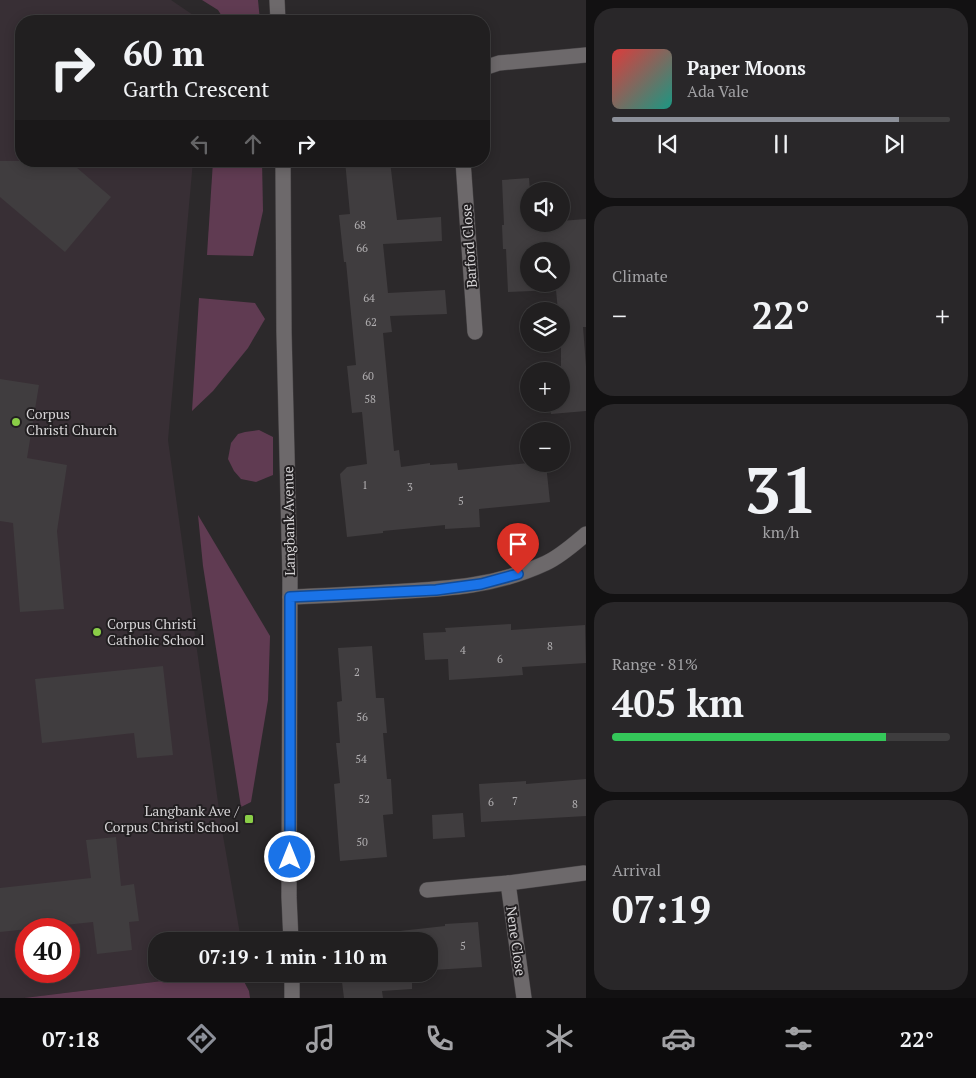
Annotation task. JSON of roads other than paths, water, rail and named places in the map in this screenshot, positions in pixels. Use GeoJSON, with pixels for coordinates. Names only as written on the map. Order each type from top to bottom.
{"type":"FeatureCollection","features":[{"type":"Feature","properties":{"kind":"street"},"geometry":{"type":"LineString","coordinates":[[276,0],[277,15]]}},
{"type":"Feature","properties":{"kind":"street"},"geometry":{"type":"LineString","coordinates":[[490,66],[500,63],[586,55]]}},
{"type":"Feature","properties":{"kind":"street","name":"Langbank Avenue"},"geometry":{"type":"LineString","coordinates":[[283,167],[284,332],[290,597],[289,897],[291,932]]}},
{"type":"Feature","properties":{"kind":"street","name":"Barford Close"},"geometry":{"type":"LineString","coordinates":[[463,167],[476,332]]}},
{"type":"Feature","properties":{"kind":"street"},"geometry":{"type":"LineString","coordinates":[[290,597],[436,590],[481,584],[518,574],[548,562],[586,534]]}},
{"type":"Feature","properties":{"kind":"street"},"geometry":{"type":"LineString","coordinates":[[427,890],[508,883],[584,873]]}},
{"type":"Feature","properties":{"kind":"street","name":"Nene Close"},"geometry":{"type":"LineString","coordinates":[[508,883],[524,998]]}},
{"type":"Feature","properties":{"kind":"street"},"geometry":{"type":"LineString","coordinates":[[292,982],[292,998]]}},
{"type":"Feature","properties":{"kind":"place","name":"Corpus Christi Church"},"geometry":{"type":"Point","coordinates":[16,422]}},
{"type":"Feature","properties":{"kind":"place","name":"Corpus Christi Catholic School"},"geometry":{"type":"Point","coordinates":[97,632]}},
{"type":"Feature","properties":{"kind":"place","name":"Langbank Ave / Corpus Christi School"},"geometry":{"type":"Point","coordinates":[249,819]}}]}
